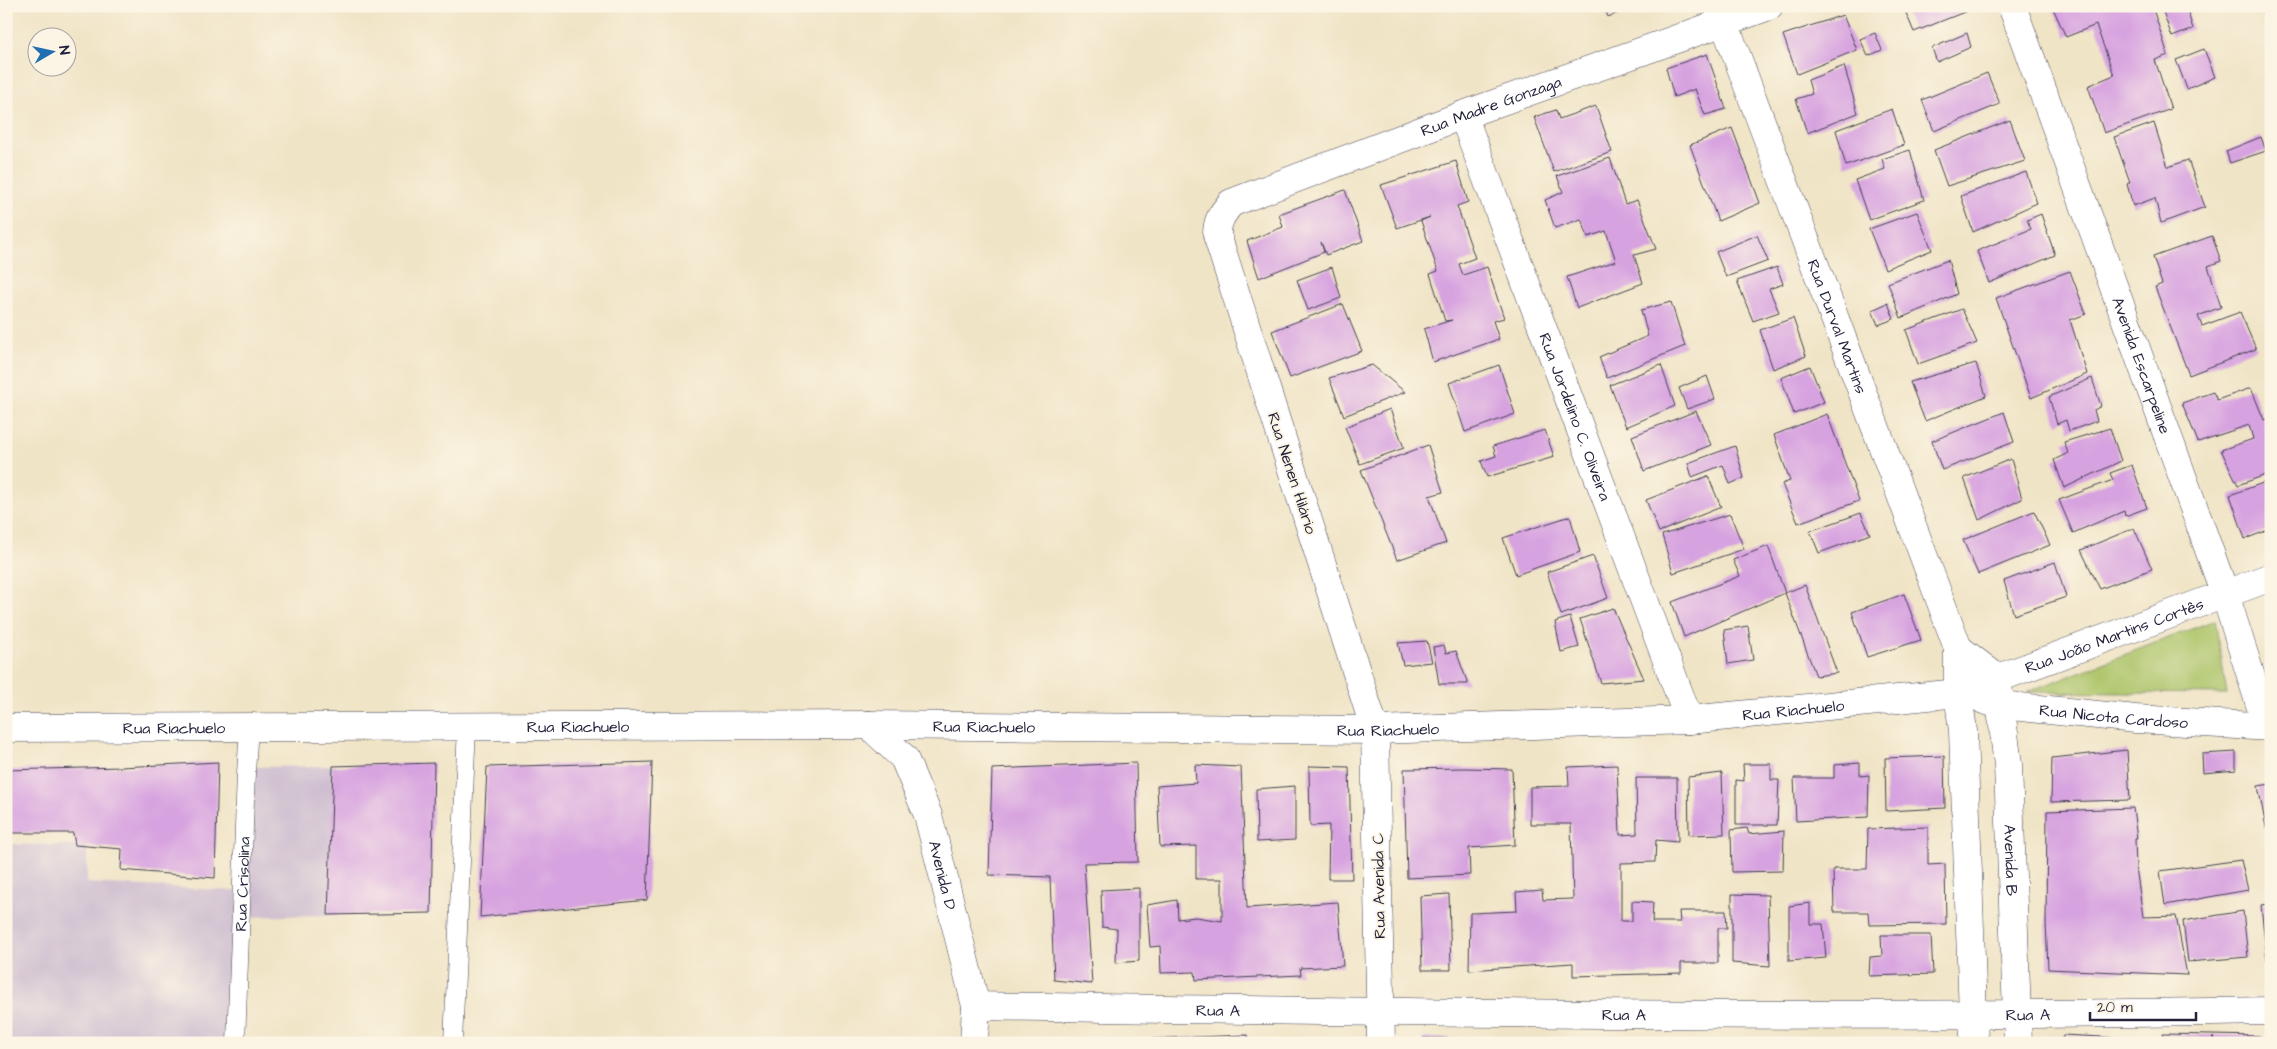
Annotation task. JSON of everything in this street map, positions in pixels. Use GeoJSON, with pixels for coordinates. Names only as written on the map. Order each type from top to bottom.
{"type":"FeatureCollection","features":[{"type":"Feature","properties":{"kind":"street","name":"Rua Madre Gonzaga"},"geometry":{"type":"LineString","coordinates":[[1220,216],[1231,203],[1721,15],[1768,6]]}},
{"type":"Feature","properties":{"kind":"street","name":"Avenida Escarpeline"},"geometry":{"type":"LineString","coordinates":[[2012,6],[2225,594],[2269,727]]}},
{"type":"Feature","properties":{"kind":"street","name":"Rua Durval Martins"},"geometry":{"type":"LineString","coordinates":[[1721,15],[1958,648],[1958,693]]}},
{"type":"Feature","properties":{"kind":"street","name":"Rua Jordelino C. Oliveira"},"geometry":{"type":"LineString","coordinates":[[1463,115],[1689,720]]}},
{"type":"Feature","properties":{"kind":"street","name":"Rua Nenen Hilário"},"geometry":{"type":"LineString","coordinates":[[1220,216],[1217,225],[1217,235],[1375,730]]}},
{"type":"Feature","properties":{"kind":"street","name":"Rua João Martins Cortês"},"geometry":{"type":"LineString","coordinates":[[1958,693],[2271,577]]}},
{"type":"Feature","properties":{"kind":"street"},"geometry":{"type":"LineString","coordinates":[[1958,648],[1997,678]]}},
{"type":"Feature","properties":{"kind":"street","name":"Avenida B"},"geometry":{"type":"LineString","coordinates":[[1997,678],[2008,765],[2018,1043]]}},
{"type":"Feature","properties":{"kind":"street"},"geometry":{"type":"LineString","coordinates":[[1958,693],[1963,731],[1974,1043]]}},
{"type":"Feature","properties":{"kind":"street","name":"Rua Riachuelo"},"geometry":{"type":"LineString","coordinates":[[6,728],[869,725],[1375,730],[1689,720],[1958,693]]}},
{"type":"Feature","properties":{"kind":"street","name":"Rua Nicota Cardoso"},"geometry":{"type":"LineString","coordinates":[[1958,693],[2001,705],[2136,719],[2269,727]]}},
{"type":"Feature","properties":{"kind":"street","name":"Avenida D"},"geometry":{"type":"LineString","coordinates":[[869,725],[904,758],[928,815],[976,1006],[974,1043]]}},
{"type":"Feature","properties":{"kind":"street","name":"Rua Avenida C"},"geometry":{"type":"LineString","coordinates":[[1375,730],[1380,1043]]}},
{"type":"Feature","properties":{"kind":"street","name":"Rua A"},"geometry":{"type":"LineString","coordinates":[[976,1006],[1380,1013],[2017,1016],[2271,1012]]}},
{"type":"Feature","properties":{"kind":"lane"},"geometry":{"type":"LineString","coordinates":[[453,1043],[467,726]]}},
{"type":"Feature","properties":{"kind":"lane","name":"Rua Crisolina"},"geometry":{"type":"LineString","coordinates":[[236,1043],[249,727]]}},
{"type":"Feature","properties":{"kind":"shaded area"},"geometry":{"type":"Polygon","coordinates":[[[333,766],[328,915],[245,917],[248,767],[333,766]]]}},
{"type":"Feature","properties":{"kind":"shaded area"},"geometry":{"type":"Polygon","coordinates":[[[6,844],[87,846],[87,883],[238,891],[232,1043],[6,1043],[6,844]]]}},
{"type":"Feature","properties":{"kind":"green space"},"geometry":{"type":"Polygon","coordinates":[[[2215,620],[2227,694],[2027,692],[2215,620]]]}},
{"type":"Feature","properties":{"kind":"building"},"geometry":{"type":"Polygon","coordinates":[[[1604,6],[1636,6],[1608,17],[1604,6]]]}},
{"type":"Feature","properties":{"kind":"building"},"geometry":{"type":"Polygon","coordinates":[[[1903,6],[1966,6],[1967,11],[1914,32],[1903,6]]]}},
{"type":"Feature","properties":{"kind":"building"},"geometry":{"type":"Polygon","coordinates":[[[2052,6],[2152,6],[2168,55],[2155,60],[2171,109],[2104,133],[2088,86],[2114,75],[2096,25],[2066,37],[2052,6]]]}},
{"type":"Feature","properties":{"kind":"building"},"geometry":{"type":"Polygon","coordinates":[[[2161,6],[2186,6],[2193,29],[2172,37],[2161,6]]]}},
{"type":"Feature","properties":{"kind":"building"},"geometry":{"type":"Polygon","coordinates":[[[2261,6],[2271,6],[2271,12],[2263,14],[2261,6]]]}},
{"type":"Feature","properties":{"kind":"building"},"geometry":{"type":"Polygon","coordinates":[[[1843,15],[1857,50],[1797,74],[1783,35],[1843,15]]]}},
{"type":"Feature","properties":{"kind":"building"},"geometry":{"type":"Polygon","coordinates":[[[1875,33],[1882,50],[1868,56],[1860,39],[1875,33]]]}},
{"type":"Feature","properties":{"kind":"building"},"geometry":{"type":"Polygon","coordinates":[[[1967,33],[1971,47],[1937,62],[1932,48],[1967,33]]]}},
{"type":"Feature","properties":{"kind":"building"},"geometry":{"type":"Polygon","coordinates":[[[2204,49],[2215,77],[2187,89],[2176,60],[2204,49]]]}},
{"type":"Feature","properties":{"kind":"building"},"geometry":{"type":"Polygon","coordinates":[[[1707,54],[1726,109],[1705,115],[1695,89],[1674,97],[1666,68],[1707,54]]]}},
{"type":"Feature","properties":{"kind":"building"},"geometry":{"type":"Polygon","coordinates":[[[1844,66],[1858,113],[1807,133],[1796,99],[1812,94],[1808,80],[1844,66]]]}},
{"type":"Feature","properties":{"kind":"building"},"geometry":{"type":"Polygon","coordinates":[[[1987,73],[2000,104],[1934,131],[1922,100],[1987,73]]]}},
{"type":"Feature","properties":{"kind":"building"},"geometry":{"type":"Polygon","coordinates":[[[1596,106],[1612,152],[1554,172],[1534,117],[1556,110],[1559,119],[1596,106]]]}},
{"type":"Feature","properties":{"kind":"building"},"geometry":{"type":"Polygon","coordinates":[[[1892,109],[1904,145],[1846,166],[1836,130],[1892,109]]]}},
{"type":"Feature","properties":{"kind":"building"},"geometry":{"type":"Polygon","coordinates":[[[2010,120],[2025,161],[1947,186],[1934,150],[2010,120]]]}},
{"type":"Feature","properties":{"kind":"building"},"geometry":{"type":"Polygon","coordinates":[[[2154,123],[2168,167],[2188,160],[2205,207],[2161,223],[2155,198],[2133,206],[2127,184],[2130,182],[2114,137],[2154,123]]]}},
{"type":"Feature","properties":{"kind":"building"},"geometry":{"type":"Polygon","coordinates":[[[1732,128],[1760,203],[1718,221],[1690,145],[1732,128]]]}},
{"type":"Feature","properties":{"kind":"building"},"geometry":{"type":"Polygon","coordinates":[[[2261,137],[2266,151],[2230,163],[2226,151],[2261,137]]]}},
{"type":"Feature","properties":{"kind":"building"},"geometry":{"type":"Polygon","coordinates":[[[1910,150],[1924,200],[1869,220],[1855,180],[1885,169],[1882,159],[1910,150]]]}},
{"type":"Feature","properties":{"kind":"building"},"geometry":{"type":"Polygon","coordinates":[[[1610,158],[1625,204],[1637,200],[1656,249],[1634,255],[1643,283],[1577,308],[1567,277],[1616,261],[1606,231],[1588,237],[1581,219],[1555,228],[1545,200],[1563,192],[1557,176],[1610,158]]]}},
{"type":"Feature","properties":{"kind":"building"},"geometry":{"type":"Polygon","coordinates":[[[1456,161],[1468,202],[1457,206],[1475,258],[1459,264],[1463,275],[1487,267],[1504,318],[1493,321],[1499,339],[1433,362],[1424,329],[1452,320],[1445,321],[1430,274],[1438,271],[1421,221],[1430,217],[1397,228],[1381,185],[1456,161]]]}},
{"type":"Feature","properties":{"kind":"building"},"geometry":{"type":"Polygon","coordinates":[[[2026,172],[2037,203],[1973,232],[1961,196],[2026,172]]]}},
{"type":"Feature","properties":{"kind":"building"},"geometry":{"type":"Polygon","coordinates":[[[1345,190],[1363,241],[1326,255],[1321,242],[1324,252],[1259,278],[1247,241],[1283,227],[1279,214],[1345,190]]]}},
{"type":"Feature","properties":{"kind":"building"},"geometry":{"type":"Polygon","coordinates":[[[1917,212],[1932,250],[1885,269],[1869,229],[1917,212]]]}},
{"type":"Feature","properties":{"kind":"building"},"geometry":{"type":"Polygon","coordinates":[[[2041,214],[2055,255],[1989,283],[1977,251],[2031,229],[2027,220],[2041,214]]]}},
{"type":"Feature","properties":{"kind":"building"},"geometry":{"type":"Polygon","coordinates":[[[1757,235],[1768,261],[1726,277],[1716,252],[1757,235]]]}},
{"type":"Feature","properties":{"kind":"building"},"geometry":{"type":"Polygon","coordinates":[[[2212,236],[2221,261],[2208,266],[2221,307],[2198,316],[2202,326],[2240,312],[2256,349],[2189,375],[2155,287],[2162,284],[2153,257],[2212,236]]]}},
{"type":"Feature","properties":{"kind":"building"},"geometry":{"type":"Polygon","coordinates":[[[1948,260],[1957,294],[1901,318],[1888,283],[1948,260]]]}},
{"type":"Feature","properties":{"kind":"building"},"geometry":{"type":"Polygon","coordinates":[[[1332,267],[1341,298],[1308,310],[1297,280],[1332,267]]]}},
{"type":"Feature","properties":{"kind":"building"},"geometry":{"type":"Polygon","coordinates":[[[1777,267],[1783,284],[1769,289],[1779,312],[1753,321],[1737,281],[1777,267]]]}},
{"type":"Feature","properties":{"kind":"building"},"geometry":{"type":"Polygon","coordinates":[[[2070,271],[2086,314],[2070,320],[2087,374],[2031,398],[1996,298],[2070,271]]]}},
{"type":"Feature","properties":{"kind":"building"},"geometry":{"type":"Polygon","coordinates":[[[1671,302],[1685,346],[1607,378],[1599,357],[1648,336],[1641,310],[1671,302]]]}},
{"type":"Feature","properties":{"kind":"building"},"geometry":{"type":"Polygon","coordinates":[[[1888,303],[1894,319],[1878,325],[1872,310],[1888,303]]]}},
{"type":"Feature","properties":{"kind":"building"},"geometry":{"type":"Polygon","coordinates":[[[1343,304],[1362,351],[1290,378],[1272,331],[1343,304]]]}},
{"type":"Feature","properties":{"kind":"building"},"geometry":{"type":"Polygon","coordinates":[[[1962,309],[1977,343],[1918,364],[1906,330],[1962,309]]]}},
{"type":"Feature","properties":{"kind":"building"},"geometry":{"type":"Polygon","coordinates":[[[1793,318],[1806,356],[1773,369],[1760,330],[1793,318]]]}},
{"type":"Feature","properties":{"kind":"building"},"geometry":{"type":"Polygon","coordinates":[[[1976,363],[1986,396],[1925,421],[1910,382],[1976,363]]]}},
{"type":"Feature","properties":{"kind":"building"},"geometry":{"type":"Polygon","coordinates":[[[1372,365],[1405,392],[1344,416],[1329,378],[1372,365]]]}},
{"type":"Feature","properties":{"kind":"building"},"geometry":{"type":"Polygon","coordinates":[[[1499,365],[1515,414],[1465,432],[1449,383],[1499,365]]]}},
{"type":"Feature","properties":{"kind":"building"},"geometry":{"type":"Polygon","coordinates":[[[1661,365],[1675,406],[1626,427],[1610,385],[1661,365]]]}},
{"type":"Feature","properties":{"kind":"building"},"geometry":{"type":"Polygon","coordinates":[[[1810,366],[1824,402],[1794,414],[1781,378],[1810,366]]]}},
{"type":"Feature","properties":{"kind":"building"},"geometry":{"type":"Polygon","coordinates":[[[1707,376],[1715,399],[1687,409],[1679,388],[1707,376]]]}},
{"type":"Feature","properties":{"kind":"building"},"geometry":{"type":"Polygon","coordinates":[[[2092,378],[2101,406],[2094,410],[2097,421],[2069,431],[2066,420],[2057,424],[2049,397],[2092,378]]]}},
{"type":"Feature","properties":{"kind":"building"},"geometry":{"type":"Polygon","coordinates":[[[2251,388],[2264,420],[2271,418],[2271,473],[2238,485],[2221,450],[2253,439],[2249,425],[2198,442],[2182,403],[2213,392],[2217,400],[2251,388]]]}},
{"type":"Feature","properties":{"kind":"building"},"geometry":{"type":"Polygon","coordinates":[[[1390,409],[1404,448],[1360,464],[1345,427],[1390,409]]]}},
{"type":"Feature","properties":{"kind":"building"},"geometry":{"type":"Polygon","coordinates":[[[1696,411],[1711,445],[1644,471],[1632,436],[1696,411]]]}},
{"type":"Feature","properties":{"kind":"building"},"geometry":{"type":"Polygon","coordinates":[[[2004,412],[2014,442],[1942,470],[1932,441],[2004,412]]]}},
{"type":"Feature","properties":{"kind":"building"},"geometry":{"type":"Polygon","coordinates":[[[1827,414],[1859,501],[1798,523],[1782,484],[1790,481],[1774,435],[1827,414]]]}},
{"type":"Feature","properties":{"kind":"building"},"geometry":{"type":"Polygon","coordinates":[[[2110,428],[2121,461],[2064,488],[2054,460],[2068,453],[2064,442],[2110,428]]]}},
{"type":"Feature","properties":{"kind":"building"},"geometry":{"type":"Polygon","coordinates":[[[1545,430],[1554,457],[1487,477],[1481,461],[1496,456],[1493,446],[1545,430]]]}},
{"type":"Feature","properties":{"kind":"building"},"geometry":{"type":"Polygon","coordinates":[[[1428,445],[1443,492],[1429,496],[1446,543],[1397,560],[1361,470],[1428,445]]]}},
{"type":"Feature","properties":{"kind":"building"},"geometry":{"type":"Polygon","coordinates":[[[1735,446],[1744,478],[1730,484],[1723,465],[1692,477],[1688,463],[1735,446]]]}},
{"type":"Feature","properties":{"kind":"building"},"geometry":{"type":"Polygon","coordinates":[[[2011,459],[2022,499],[1979,520],[1964,478],[2011,459]]]}},
{"type":"Feature","properties":{"kind":"building"},"geometry":{"type":"Polygon","coordinates":[[[2132,465],[2147,508],[2125,516],[2124,511],[2073,533],[2059,500],[2113,480],[2110,473],[2132,465]]]}},
{"type":"Feature","properties":{"kind":"building"},"geometry":{"type":"Polygon","coordinates":[[[1708,476],[1721,507],[1659,532],[1646,500],[1708,476]]]}},
{"type":"Feature","properties":{"kind":"building"},"geometry":{"type":"Polygon","coordinates":[[[2271,480],[2271,529],[2245,539],[2230,495],[2271,480]]]}},
{"type":"Feature","properties":{"kind":"building"},"geometry":{"type":"Polygon","coordinates":[[[2034,511],[2050,545],[1978,574],[1963,540],[2034,511]]]}},
{"type":"Feature","properties":{"kind":"building"},"geometry":{"type":"Polygon","coordinates":[[[1861,513],[1870,534],[1819,553],[1810,531],[1861,513]]]}},
{"type":"Feature","properties":{"kind":"building"},"geometry":{"type":"Polygon","coordinates":[[[1730,514],[1744,549],[1673,573],[1662,535],[1730,514]]]}},
{"type":"Feature","properties":{"kind":"building"},"geometry":{"type":"Polygon","coordinates":[[[1570,516],[1580,552],[1516,575],[1503,538],[1570,516]]]}},
{"type":"Feature","properties":{"kind":"building"},"geometry":{"type":"Polygon","coordinates":[[[2134,528],[2152,569],[2100,589],[2081,550],[2134,528]]]}},
{"type":"Feature","properties":{"kind":"building"},"geometry":{"type":"Polygon","coordinates":[[[1768,546],[1785,593],[1684,637],[1672,602],[1740,576],[1733,560],[1768,546]]]}},
{"type":"Feature","properties":{"kind":"building"},"geometry":{"type":"Polygon","coordinates":[[[1593,556],[1608,598],[1561,615],[1547,572],[1593,556]]]}},
{"type":"Feature","properties":{"kind":"building"},"geometry":{"type":"Polygon","coordinates":[[[2055,562],[2066,597],[2014,615],[2004,581],[2055,562]]]}},
{"type":"Feature","properties":{"kind":"building"},"geometry":{"type":"Polygon","coordinates":[[[1805,585],[1837,673],[1816,676],[1785,593],[1805,585]]]}},
{"type":"Feature","properties":{"kind":"building"},"geometry":{"type":"Polygon","coordinates":[[[1904,594],[1921,640],[1867,657],[1852,612],[1904,594]]]}},
{"type":"Feature","properties":{"kind":"building"},"geometry":{"type":"Polygon","coordinates":[[[1613,608],[1644,679],[1601,683],[1580,619],[1613,608]]]}},
{"type":"Feature","properties":{"kind":"building"},"geometry":{"type":"Polygon","coordinates":[[[1570,617],[1579,647],[1561,652],[1555,622],[1570,617]]]}},
{"type":"Feature","properties":{"kind":"building"},"geometry":{"type":"Polygon","coordinates":[[[1748,626],[1753,660],[1728,664],[1724,630],[1748,626]]]}},
{"type":"Feature","properties":{"kind":"building"},"geometry":{"type":"Polygon","coordinates":[[[1427,641],[1432,662],[1403,665],[1398,643],[1427,641]]]}},
{"type":"Feature","properties":{"kind":"building"},"geometry":{"type":"Polygon","coordinates":[[[1444,645],[1446,653],[1456,651],[1468,684],[1439,684],[1433,647],[1444,645]]]}},
{"type":"Feature","properties":{"kind":"building"},"geometry":{"type":"Polygon","coordinates":[[[2127,750],[2130,800],[2051,802],[2052,758],[2127,750]]]}},
{"type":"Feature","properties":{"kind":"building"},"geometry":{"type":"Polygon","coordinates":[[[2236,752],[2236,770],[2203,773],[2202,754],[2236,752]]]}},
{"type":"Feature","properties":{"kind":"building"},"geometry":{"type":"Polygon","coordinates":[[[1944,756],[1945,808],[1886,811],[1885,758],[1944,756]]]}},
{"type":"Feature","properties":{"kind":"building"},"geometry":{"type":"Polygon","coordinates":[[[218,762],[215,878],[121,870],[122,849],[75,845],[73,833],[6,833],[6,770],[218,762]]]}},
{"type":"Feature","properties":{"kind":"building"},"geometry":{"type":"Polygon","coordinates":[[[652,762],[647,900],[480,917],[487,767],[652,762]]]}},
{"type":"Feature","properties":{"kind":"building"},"geometry":{"type":"Polygon","coordinates":[[[434,763],[431,913],[328,915],[333,766],[434,763]]]}},
{"type":"Feature","properties":{"kind":"building"},"geometry":{"type":"Polygon","coordinates":[[[1136,763],[1138,862],[1084,863],[1092,984],[1054,980],[1050,877],[989,875],[992,769],[1136,763]]]}},
{"type":"Feature","properties":{"kind":"building"},"geometry":{"type":"Polygon","coordinates":[[[1860,763],[1860,776],[1869,775],[1868,817],[1796,821],[1794,778],[1834,778],[1834,765],[1860,763]]]}},
{"type":"Feature","properties":{"kind":"building"},"geometry":{"type":"Polygon","coordinates":[[[1743,764],[1771,764],[1771,780],[1779,780],[1777,825],[1736,825],[1736,780],[1744,781],[1743,764]]]}},
{"type":"Feature","properties":{"kind":"building"},"geometry":{"type":"Polygon","coordinates":[[[1195,765],[1241,767],[1247,908],[1338,902],[1343,966],[1300,968],[1301,975],[1196,980],[1195,972],[1161,973],[1160,946],[1150,947],[1147,905],[1177,900],[1178,919],[1196,917],[1222,921],[1222,879],[1196,879],[1196,846],[1160,847],[1157,786],[1196,783],[1195,765]]]}},
{"type":"Feature","properties":{"kind":"building"},"geometry":{"type":"Polygon","coordinates":[[[1617,765],[1620,835],[1637,834],[1636,778],[1677,778],[1678,842],[1656,840],[1655,862],[1621,863],[1621,921],[1632,921],[1632,901],[1653,902],[1652,922],[1680,922],[1679,911],[1726,911],[1727,928],[1718,928],[1718,963],[1681,963],[1681,973],[1573,976],[1573,963],[1469,970],[1470,913],[1517,911],[1516,892],[1542,890],[1543,900],[1573,899],[1571,824],[1530,824],[1530,787],[1569,786],[1568,767],[1617,765]]]}},
{"type":"Feature","properties":{"kind":"building"},"geometry":{"type":"Polygon","coordinates":[[[1309,766],[1349,767],[1352,879],[1328,879],[1329,825],[1310,826],[1309,766]]]}},
{"type":"Feature","properties":{"kind":"building"},"geometry":{"type":"Polygon","coordinates":[[[1404,769],[1512,769],[1515,845],[1469,848],[1470,875],[1407,878],[1404,769]]]}},
{"type":"Feature","properties":{"kind":"building"},"geometry":{"type":"Polygon","coordinates":[[[1722,773],[1724,834],[1689,835],[1688,777],[1722,773]]]}},
{"type":"Feature","properties":{"kind":"building"},"geometry":{"type":"Polygon","coordinates":[[[2271,784],[2271,826],[2266,827],[2258,786],[2271,784]]]}},
{"type":"Feature","properties":{"kind":"building"},"geometry":{"type":"Polygon","coordinates":[[[1295,786],[1295,840],[1257,842],[1256,789],[1295,786]]]}},
{"type":"Feature","properties":{"kind":"building"},"geometry":{"type":"Polygon","coordinates":[[[2133,808],[2137,839],[2135,839],[2136,867],[2143,917],[2176,916],[2187,975],[2048,969],[2046,922],[2047,811],[2133,808]]]}},
{"type":"Feature","properties":{"kind":"building"},"geometry":{"type":"Polygon","coordinates":[[[1928,827],[1928,865],[1945,864],[1946,924],[1869,925],[1868,912],[1834,912],[1833,869],[1867,869],[1868,829],[1928,827]]]}},
{"type":"Feature","properties":{"kind":"building"},"geometry":{"type":"Polygon","coordinates":[[[1747,828],[1749,834],[1784,831],[1783,871],[1732,872],[1731,830],[1747,828]]]}},
{"type":"Feature","properties":{"kind":"building"},"geometry":{"type":"Polygon","coordinates":[[[2241,860],[2248,890],[2165,905],[2160,871],[2241,860]]]}},
{"type":"Feature","properties":{"kind":"building"},"geometry":{"type":"Polygon","coordinates":[[[1139,888],[1139,961],[1116,963],[1117,929],[1102,927],[1101,890],[1139,888]]]}},
{"type":"Feature","properties":{"kind":"building"},"geometry":{"type":"Polygon","coordinates":[[[1449,894],[1451,970],[1422,970],[1420,896],[1449,894]]]}},
{"type":"Feature","properties":{"kind":"building"},"geometry":{"type":"Polygon","coordinates":[[[1732,894],[1768,895],[1770,966],[1732,963],[1732,894]]]}},
{"type":"Feature","properties":{"kind":"building"},"geometry":{"type":"Polygon","coordinates":[[[1810,903],[1810,924],[1823,924],[1826,958],[1789,961],[1789,906],[1810,903]]]}},
{"type":"Feature","properties":{"kind":"building"},"geometry":{"type":"Polygon","coordinates":[[[2271,904],[2271,962],[2267,963],[2261,905],[2271,904]]]}},
{"type":"Feature","properties":{"kind":"building"},"geometry":{"type":"Polygon","coordinates":[[[2243,911],[2248,957],[2188,962],[2183,921],[2243,911]]]}},
{"type":"Feature","properties":{"kind":"building"},"geometry":{"type":"Polygon","coordinates":[[[1881,935],[1931,935],[1933,974],[1869,976],[1870,957],[1882,956],[1881,935]]]}},
{"type":"Feature","properties":{"kind":"building"},"geometry":{"type":"Polygon","coordinates":[[[2163,1034],[2260,1036],[2260,1043],[2214,1043],[2213,1037],[2213,1043],[2163,1043],[2163,1034]]]}},
{"type":"Feature","properties":{"kind":"building"},"geometry":{"type":"Polygon","coordinates":[[[1248,1035],[1248,1043],[1093,1043],[1093,1041],[1248,1035]]]}},
{"type":"Feature","properties":{"kind":"building"},"geometry":{"type":"Polygon","coordinates":[[[2063,1035],[2120,1038],[2120,1043],[2062,1043],[2063,1035]]]}},
{"type":"Feature","properties":{"kind":"building"},"geometry":{"type":"Polygon","coordinates":[[[1423,1038],[1488,1039],[1488,1043],[1423,1043],[1423,1038]]]}},
{"type":"Feature","properties":{"kind":"building"},"geometry":{"type":"Polygon","coordinates":[[[1535,1039],[1567,1039],[1568,1043],[1536,1043],[1535,1039]]]}}]}
